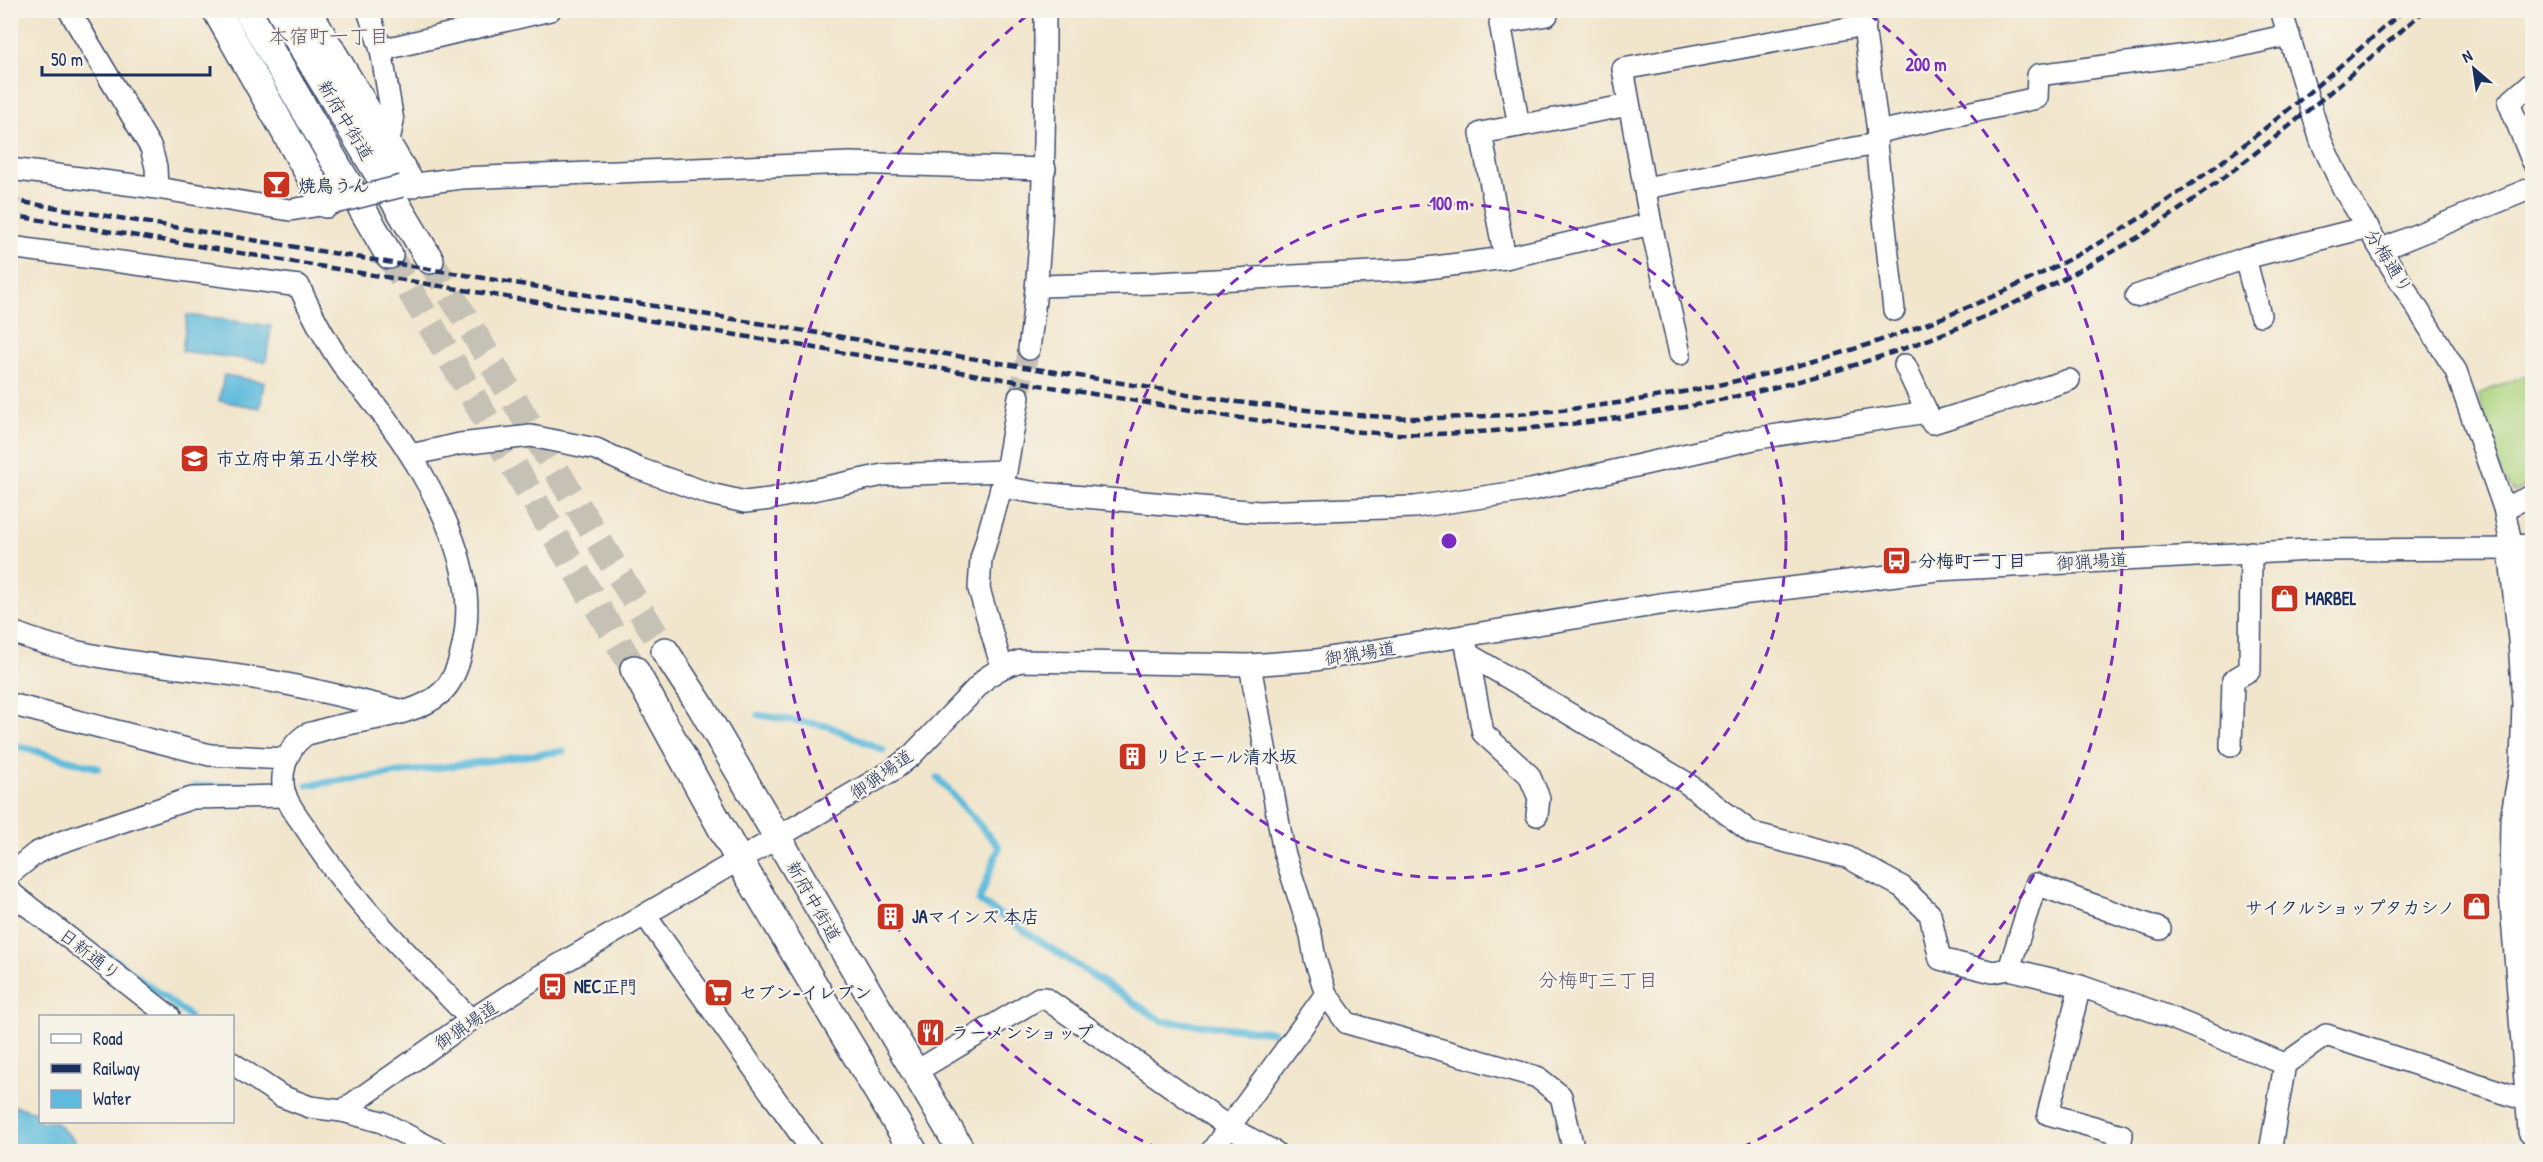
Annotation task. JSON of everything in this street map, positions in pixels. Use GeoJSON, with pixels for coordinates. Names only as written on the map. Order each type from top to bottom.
{"type":"FeatureCollection","features":[{"type":"Feature","properties":{"kind":"main road"},"geometry":{"type":"LineString","coordinates":[[216,10],[335,203]]}},
{"type":"Feature","properties":{"kind":"main road","name":"新府中街道"},"geometry":{"type":"LineString","coordinates":[[247,10],[389,255]]}},
{"type":"Feature","properties":{"kind":"main road","name":"新府中街道"},"geometry":{"type":"LineString","coordinates":[[280,10],[430,261]]}},
{"type":"Feature","properties":{"kind":"main road"},"geometry":{"type":"LineString","coordinates":[[307,10],[388,145],[406,185]]}},
{"type":"Feature","properties":{"kind":"main road"},"geometry":{"type":"LineString","coordinates":[[2522,549],[2522,640],[2528,753],[2514,819],[2522,866],[2532,1131]]}},
{"type":"Feature","properties":{"kind":"main road","name":"新府中街道"},"geometry":{"type":"LineString","coordinates":[[665,651],[962,1152]]}},
{"type":"Feature","properties":{"kind":"main road"},"geometry":{"type":"LineString","coordinates":[[634,669],[739,860],[914,1152]]}},
{"type":"Feature","properties":{"kind":"street"},"geometry":{"type":"LineString","coordinates":[[69,10],[151,148],[156,167],[157,188]]}},
{"type":"Feature","properties":{"kind":"street"},"geometry":{"type":"LineString","coordinates":[[368,10],[381,50],[393,121],[388,145]]}},
{"type":"Feature","properties":{"kind":"street"},"geometry":{"type":"LineString","coordinates":[[381,50],[550,10]]}},
{"type":"Feature","properties":{"kind":"street"},"geometry":{"type":"LineString","coordinates":[[1029,349],[1038,286],[1045,170],[1045,10]]}},
{"type":"Feature","properties":{"kind":"street"},"geometry":{"type":"LineString","coordinates":[[1519,126],[1500,23],[1547,15],[1546,10]]}},
{"type":"Feature","properties":{"kind":"street","name":"分梅通り"},"geometry":{"type":"LineString","coordinates":[[2281,10],[2330,161],[2456,371],[2504,508],[2522,549]]}},
{"type":"Feature","properties":{"kind":"street"},"geometry":{"type":"LineString","coordinates":[[1680,354],[1651,224],[1623,69],[1863,18],[1894,310]]}},
{"type":"Feature","properties":{"kind":"street"},"geometry":{"type":"LineString","coordinates":[[1645,188],[1877,138],[2037,98],[2038,75],[2217,51],[2289,35]]}},
{"type":"Feature","properties":{"kind":"street"},"geometry":{"type":"LineString","coordinates":[[2532,83],[2509,103],[2532,160]]}},
{"type":"Feature","properties":{"kind":"street"},"geometry":{"type":"LineString","coordinates":[[1505,258],[1481,133],[1629,105]]}},
{"type":"Feature","properties":{"kind":"street"},"geometry":{"type":"LineString","coordinates":[[10,169],[157,188],[290,210],[335,203],[406,185],[461,178],[850,163],[1045,170]]}},
{"type":"Feature","properties":{"kind":"street"},"geometry":{"type":"LineString","coordinates":[[2382,249],[2532,188]]}},
{"type":"Feature","properties":{"kind":"street"},"geometry":{"type":"LineString","coordinates":[[1038,286],[1179,282],[1412,270],[1505,258],[1651,224]]}},
{"type":"Feature","properties":{"kind":"street"},"geometry":{"type":"LineString","coordinates":[[2136,296],[2244,258],[2368,227]]}},
{"type":"Feature","properties":{"kind":"street"},"geometry":{"type":"LineString","coordinates":[[10,248],[299,286],[313,316],[350,376],[368,396],[411,455],[454,538],[466,593],[465,639],[452,678],[440,694],[407,712],[334,727],[304,736],[286,759],[283,777],[286,796],[321,854],[344,884],[471,1020]]}},
{"type":"Feature","properties":{"kind":"street"},"geometry":{"type":"LineString","coordinates":[[2244,258],[2260,315]]}},
{"type":"Feature","properties":{"kind":"street"},"geometry":{"type":"LineString","coordinates":[[1905,365],[1932,423],[2069,380]]}},
{"type":"Feature","properties":{"kind":"street"},"geometry":{"type":"LineString","coordinates":[[1002,668],[979,589],[981,559],[1003,479],[1019,397]]}},
{"type":"Feature","properties":{"kind":"street"},"geometry":{"type":"LineString","coordinates":[[411,455],[460,444],[531,436],[596,449],[637,468],[710,494],[745,502],[770,500],[883,475],[1003,479],[1038,493],[1259,512],[1414,507],[1531,490],[1758,438],[1927,412]]}},
{"type":"Feature","properties":{"kind":"street"},"geometry":{"type":"LineString","coordinates":[[2504,508],[2532,496]]}},
{"type":"Feature","properties":{"kind":"street","name":"御猟場道"},"geometry":{"type":"LineString","coordinates":[[342,1111],[471,1020],[533,980],[893,770],[912,754],[987,677],[1020,661],[1250,665],[1317,660],[1466,645],[1660,604],[1937,570],[2251,552],[2522,549]]}},
{"type":"Feature","properties":{"kind":"street"},"geometry":{"type":"LineString","coordinates":[[2231,746],[2233,680],[2250,670],[2251,552]]}},
{"type":"Feature","properties":{"kind":"street"},"geometry":{"type":"LineString","coordinates":[[10,632],[37,642],[95,657],[270,681],[407,712]]}},
{"type":"Feature","properties":{"kind":"street"},"geometry":{"type":"LineString","coordinates":[[1466,645],[1483,733],[1529,775],[1539,798],[1537,815]]}},
{"type":"Feature","properties":{"kind":"street"},"geometry":{"type":"LineString","coordinates":[[1466,645],[1685,782],[1752,833],[1847,857],[1902,887],[1930,914],[1940,959],[1993,972],[2009,969],[2080,986],[2164,1015],[2285,1064]]}},
{"type":"Feature","properties":{"kind":"street"},"geometry":{"type":"LineString","coordinates":[[1250,665],[1284,852],[1311,935],[1315,959],[1326,994],[1347,1023],[1538,1077],[1562,1096],[1574,1152]]}},
{"type":"Feature","properties":{"kind":"street"},"geometry":{"type":"LineString","coordinates":[[10,704],[210,755],[286,759]]}},
{"type":"Feature","properties":{"kind":"street"},"geometry":{"type":"LineString","coordinates":[[12,872],[36,853],[61,842],[192,798],[286,796]]}},
{"type":"Feature","properties":{"kind":"street"},"geometry":{"type":"LineString","coordinates":[[2009,969],[2036,884],[2160,929]]}},
{"type":"Feature","properties":{"kind":"street","name":"日新通り"},"geometry":{"type":"LineString","coordinates":[[10,891],[166,1015]]}},
{"type":"Feature","properties":{"kind":"street"},"geometry":{"type":"LineString","coordinates":[[645,915],[813,1152]]}},
{"type":"Feature","properties":{"kind":"street"},"geometry":{"type":"LineString","coordinates":[[2080,986],[2048,1114],[2122,1135],[2119,1152]]}},
{"type":"Feature","properties":{"kind":"street"},"geometry":{"type":"LineString","coordinates":[[1211,1152],[1326,994]]}},
{"type":"Feature","properties":{"kind":"street"},"geometry":{"type":"LineString","coordinates":[[915,1072],[1039,998],[1045,998],[1230,1128],[1275,1152]]}},
{"type":"Feature","properties":{"kind":"street"},"geometry":{"type":"LineString","coordinates":[[2270,1152],[2285,1064],[2326,1035],[2530,1090]]}},
{"type":"Feature","properties":{"kind":"street"},"geometry":{"type":"LineString","coordinates":[[234,1064],[281,1096],[310,1107],[342,1111],[382,1122],[439,1152]]}},
{"type":"Feature","properties":{"kind":"green space"},"geometry":{"type":"Polygon","coordinates":[[[2532,373],[2532,484],[2514,492],[2502,476],[2478,394],[2532,373]]]}},
{"type":"Feature","properties":{"kind":"water"},"geometry":{"type":"Polygon","coordinates":[[[187,315],[271,326],[266,362],[182,351],[187,315]]]}},
{"type":"Feature","properties":{"kind":"water"},"geometry":{"type":"Polygon","coordinates":[[[224,375],[264,382],[260,408],[219,401],[224,375]]]}},
{"type":"Feature","properties":{"kind":"water"},"geometry":{"type":"Polygon","coordinates":[[[11,1105],[39,1113],[39,1123],[56,1123],[74,1140],[81,1151],[11,1151],[11,1105]]]}},
{"type":"Feature","properties":{"kind":"waterway"},"geometry":{"type":"LineString","coordinates":[[759,715],[828,726],[883,750]]}},
{"type":"Feature","properties":{"kind":"waterway"},"geometry":{"type":"LineString","coordinates":[[10,744],[98,768],[94,767]]}},
{"type":"Feature","properties":{"kind":"waterway"},"geometry":{"type":"LineString","coordinates":[[307,785],[563,751]]}},
{"type":"Feature","properties":{"kind":"waterway"},"geometry":{"type":"LineString","coordinates":[[938,778],[999,847],[979,901],[1162,1021],[1273,1032]]}},
{"type":"Feature","properties":{"kind":"waterway"},"geometry":{"type":"LineString","coordinates":[[194,786],[269,786]]}},
{"type":"Feature","properties":{"kind":"waterway"},"geometry":{"type":"LineString","coordinates":[[107,954],[188,1015]]}},
{"type":"Feature","properties":{"kind":"tunnel"},"geometry":{"type":"LineString","coordinates":[[389,255],[634,669]]}},
{"type":"Feature","properties":{"kind":"tunnel"},"geometry":{"type":"LineString","coordinates":[[430,260],[665,651]]}},
{"type":"Feature","properties":{"kind":"tunnel"},"geometry":{"type":"LineString","coordinates":[[1019,397],[1029,349]]}},
{"type":"Feature","properties":{"kind":"railway"},"geometry":{"type":"LineString","coordinates":[[10,200],[1237,402],[1336,413],[1410,418],[1526,413],[1617,403],[1709,387],[1800,365],[1889,338],[1975,304],[2058,265],[2173,197],[2275,121],[2404,10]]}},
{"type":"Feature","properties":{"kind":"railway"},"geometry":{"type":"LineString","coordinates":[[10,215],[1233,417],[1334,430],[1385,433],[1436,434],[1520,429],[1604,420],[1688,406],[1771,388],[1852,366],[1932,338],[2010,305],[2125,245],[2184,206],[2290,125],[2425,10]]}},
{"type":"Feature","properties":{"kind":"place","name":"焼鳥うん"},"geometry":{"type":"Point","coordinates":[277,185]}},
{"type":"Feature","properties":{"kind":"place","name":"市立府中第五小学校"},"geometry":{"type":"Point","coordinates":[195,458]}},
{"type":"Feature","properties":{"kind":"place","name":"分梅町一丁目"},"geometry":{"type":"Point","coordinates":[1897,560]}},
{"type":"Feature","properties":{"kind":"place","name":"MARBEL"},"geometry":{"type":"Point","coordinates":[2284,598]}},
{"type":"Feature","properties":{"kind":"place","name":"リビエール清水坂"},"geometry":{"type":"Point","coordinates":[1133,756]}},
{"type":"Feature","properties":{"kind":"place","name":"サイクルショップタカシノ"},"geometry":{"type":"Point","coordinates":[2476,907]}},
{"type":"Feature","properties":{"kind":"place","name":"JAマインズ 本店"},"geometry":{"type":"Point","coordinates":[891,916]}},
{"type":"Feature","properties":{"kind":"place","name":"NEC正門"},"geometry":{"type":"Point","coordinates":[553,986]}},
{"type":"Feature","properties":{"kind":"place","name":"セブン-イレブン"},"geometry":{"type":"Point","coordinates":[718,992]}},
{"type":"Feature","properties":{"kind":"place","name":"ラーメンショップ"},"geometry":{"type":"Point","coordinates":[930,1032]}},
{"type":"Feature","properties":{"kind":"district","name":"本宿町一丁目"},"geometry":{"type":"Point","coordinates":[329,35]}},
{"type":"Feature","properties":{"kind":"district","name":"分梅町三丁目"},"geometry":{"type":"Point","coordinates":[1598,979]}}]}
